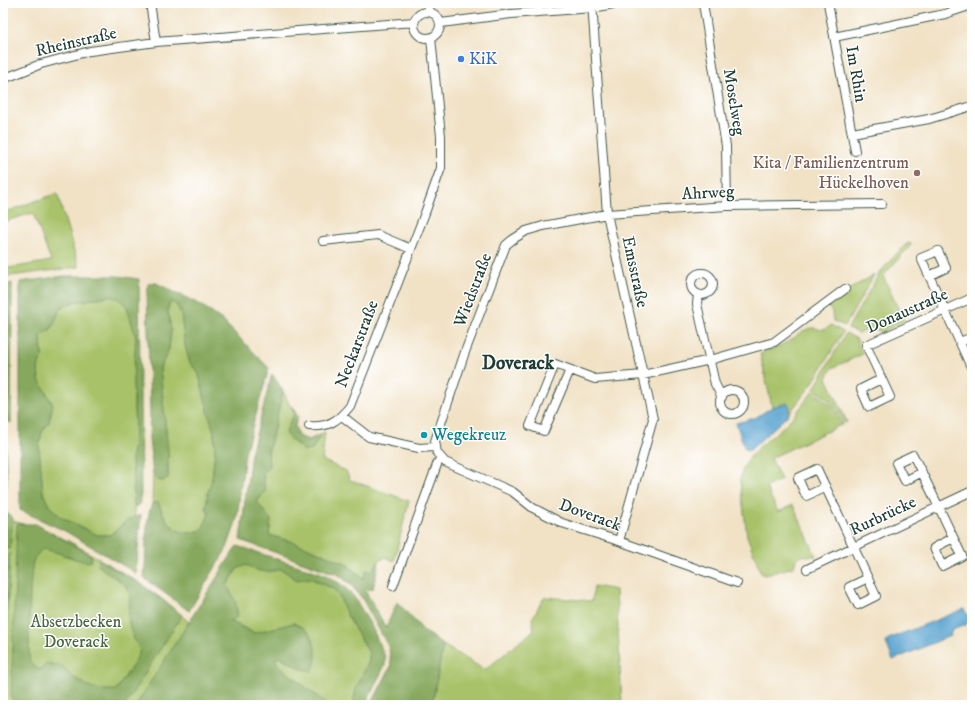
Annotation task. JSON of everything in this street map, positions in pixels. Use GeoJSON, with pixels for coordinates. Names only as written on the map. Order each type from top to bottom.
{"type":"FeatureCollection","features":[{"type":"Feature","properties":{"kind":"street"},"geometry":{"type":"LineString","coordinates":[[150,3],[156,42]]}},
{"type":"Feature","properties":{"kind":"street"},"geometry":{"type":"LineString","coordinates":[[414,22],[417,34],[426,39],[438,33],[441,24],[439,18],[430,12],[428,3]]}},
{"type":"Feature","properties":{"kind":"street"},"geometry":{"type":"LineString","coordinates":[[441,24],[510,14],[618,3]]}},
{"type":"Feature","properties":{"kind":"street","name":"Moselweg"},"geometry":{"type":"LineString","coordinates":[[704,3],[726,146],[727,206]]}},
{"type":"Feature","properties":{"kind":"street","name":"Im Rhin"},"geometry":{"type":"LineString","coordinates":[[828,3],[855,151]]}},
{"type":"Feature","properties":{"kind":"street","name":"Emsstraße"},"geometry":{"type":"LineString","coordinates":[[592,5],[607,214],[653,419],[619,541]]}},
{"type":"Feature","properties":{"kind":"street"},"geometry":{"type":"LineString","coordinates":[[834,37],[945,14],[972,5]]}},
{"type":"Feature","properties":{"kind":"street","name":"Rheinstraße"},"geometry":{"type":"LineString","coordinates":[[3,79],[42,64],[90,51],[156,42],[414,22],[421,14],[430,12]]}},
{"type":"Feature","properties":{"kind":"street","name":"Neckarstraße"},"geometry":{"type":"LineString","coordinates":[[342,416],[350,406],[441,168],[441,136],[430,38]]}},
{"type":"Feature","properties":{"kind":"street"},"geometry":{"type":"LineString","coordinates":[[852,133],[929,119],[972,106]]}},
{"type":"Feature","properties":{"kind":"street","name":"Ahrweg"},"geometry":{"type":"LineString","coordinates":[[607,214],[727,206],[882,204]]}},
{"type":"Feature","properties":{"kind":"street","name":"Wiedstraße"},"geometry":{"type":"LineString","coordinates":[[435,447],[434,441],[465,352],[506,245],[526,231],[543,226],[607,214]]}},
{"type":"Feature","properties":{"kind":"street"},"geometry":{"type":"LineString","coordinates":[[323,241],[378,235],[410,249]]}},
{"type":"Feature","properties":{"kind":"street"},"geometry":{"type":"LineString","coordinates":[[929,276],[944,310],[970,360],[972,369]]}},
{"type":"Feature","properties":{"kind":"street"},"geometry":{"type":"LineString","coordinates":[[570,370],[544,431],[530,426],[556,364],[595,379],[643,376],[710,360],[774,342],[845,289]]}},
{"type":"Feature","properties":{"kind":"street"},"geometry":{"type":"LineString","coordinates":[[698,294],[697,304],[715,384],[722,396]]}},
{"type":"Feature","properties":{"kind":"street","name":"Donaustraße"},"geometry":{"type":"LineString","coordinates":[[881,379],[866,345],[936,312],[972,298]]}},
{"type":"Feature","properties":{"kind":"street"},"geometry":{"type":"LineString","coordinates":[[960,342],[972,337]]}},
{"type":"Feature","properties":{"kind":"street"},"geometry":{"type":"LineString","coordinates":[[309,426],[318,427],[332,423],[342,416],[369,437],[420,448],[435,447],[441,459],[438,462],[393,586]]}},
{"type":"Feature","properties":{"kind":"street","name":"Doverack"},"geometry":{"type":"LineString","coordinates":[[441,459],[513,492],[533,508],[562,523],[619,541],[737,583]]}},
{"type":"Feature","properties":{"kind":"street"},"geometry":{"type":"LineString","coordinates":[[922,472],[953,538]]}},
{"type":"Feature","properties":{"kind":"street"},"geometry":{"type":"LineString","coordinates":[[826,487],[868,578]]}},
{"type":"Feature","properties":{"kind":"street","name":"Rurbrücke"},"geometry":{"type":"LineString","coordinates":[[807,569],[972,491]]}},
{"type":"Feature","properties":{"kind":"green space"},"geometry":{"type":"Polygon","coordinates":[[[57,193],[79,267],[3,277],[3,269],[51,261],[33,213],[3,222],[3,213],[57,193]]]}},
{"type":"Feature","properties":{"kind":"green space"},"geometry":{"type":"Polygon","coordinates":[[[910,243],[911,245],[883,276],[904,321],[883,332],[869,328],[859,334],[848,328],[880,272],[906,244],[910,243]]]}},
{"type":"Feature","properties":{"kind":"green space"},"geometry":{"type":"Polygon","coordinates":[[[874,275],[845,326],[833,321],[832,312],[828,306],[850,289],[874,275]]]}},
{"type":"Feature","properties":{"kind":"green space"},"geometry":{"type":"Polygon","coordinates":[[[64,276],[117,276],[139,279],[141,494],[139,505],[134,507],[132,458],[135,433],[133,381],[136,337],[127,307],[119,299],[110,296],[73,302],[60,309],[52,328],[41,335],[42,356],[38,368],[39,380],[53,404],[49,422],[42,432],[39,447],[43,493],[49,506],[61,517],[97,535],[110,535],[129,519],[141,515],[136,573],[65,531],[20,510],[20,282],[64,276]]]}},
{"type":"Feature","properties":{"kind":"green space"},"geometry":{"type":"Polygon","coordinates":[[[154,282],[201,305],[222,320],[269,368],[245,453],[237,518],[233,531],[227,548],[189,611],[144,578],[149,511],[152,504],[158,502],[165,517],[174,528],[185,532],[202,530],[209,514],[206,507],[208,492],[212,480],[215,451],[214,433],[198,372],[190,363],[185,346],[181,314],[176,304],[170,302],[168,309],[171,331],[169,349],[160,368],[168,453],[168,478],[163,481],[157,480],[153,475],[149,439],[150,415],[147,291],[148,284],[154,282]]]}},
{"type":"Feature","properties":{"kind":"green space"},"geometry":{"type":"Polygon","coordinates":[[[12,283],[11,423],[6,421],[5,416],[7,355],[3,350],[3,286],[12,283]]]}},
{"type":"Feature","properties":{"kind":"green space"},"geometry":{"type":"Polygon","coordinates":[[[111,296],[119,299],[127,307],[136,337],[133,381],[135,433],[132,458],[135,517],[129,519],[110,535],[97,535],[61,517],[49,506],[43,493],[39,447],[42,432],[49,422],[53,404],[39,380],[38,368],[42,356],[41,335],[52,328],[60,309],[73,302],[111,296]]]}},
{"type":"Feature","properties":{"kind":"green space"},"geometry":{"type":"Polygon","coordinates":[[[170,302],[176,304],[181,314],[185,346],[190,363],[198,372],[214,433],[215,451],[212,480],[208,492],[206,507],[209,514],[202,530],[193,532],[179,531],[174,528],[165,518],[158,502],[152,504],[153,475],[157,480],[168,478],[168,453],[160,368],[169,349],[171,331],[168,309],[170,302]]]}},
{"type":"Feature","properties":{"kind":"green space"},"geometry":{"type":"Polygon","coordinates":[[[831,325],[843,332],[812,384],[787,416],[790,407],[787,404],[772,407],[760,354],[789,341],[805,330],[814,328],[822,330],[831,325]]]}},
{"type":"Feature","properties":{"kind":"green space"},"geometry":{"type":"Polygon","coordinates":[[[846,333],[857,339],[863,354],[832,368],[827,378],[847,422],[845,423],[831,402],[814,389],[846,333]]]}},
{"type":"Feature","properties":{"kind":"green space"},"geometry":{"type":"Polygon","coordinates":[[[3,350],[7,354],[5,416],[7,487],[3,481],[3,350]]]}},
{"type":"Feature","properties":{"kind":"green space"},"geometry":{"type":"Polygon","coordinates":[[[272,374],[283,391],[268,453],[269,466],[263,473],[265,491],[257,502],[271,520],[269,535],[296,543],[345,563],[363,579],[367,569],[371,572],[379,561],[373,589],[365,590],[386,628],[397,602],[425,632],[443,645],[432,705],[371,705],[391,666],[389,648],[362,598],[351,585],[339,575],[240,540],[251,454],[272,374]]]}},
{"type":"Feature","properties":{"kind":"green space"},"geometry":{"type":"Polygon","coordinates":[[[283,391],[294,414],[286,432],[312,450],[321,434],[325,432],[322,460],[346,471],[350,480],[409,501],[394,561],[386,557],[379,561],[371,573],[368,570],[364,579],[345,563],[296,543],[269,535],[271,520],[257,502],[265,491],[263,473],[269,466],[268,453],[283,391]]]}},
{"type":"Feature","properties":{"kind":"green space"},"geometry":{"type":"Polygon","coordinates":[[[813,391],[831,405],[843,424],[771,458],[781,480],[766,487],[778,512],[793,505],[816,556],[799,557],[795,562],[794,567],[764,575],[761,573],[747,536],[740,481],[742,471],[751,456],[791,419],[813,391]]]}},
{"type":"Feature","properties":{"kind":"green space"},"geometry":{"type":"Polygon","coordinates":[[[292,406],[298,417],[295,425],[298,436],[309,440],[321,434],[312,450],[304,451],[289,438],[286,432],[294,414],[292,406]]]}},
{"type":"Feature","properties":{"kind":"green space"},"geometry":{"type":"Polygon","coordinates":[[[3,510],[13,518],[10,549],[6,549],[3,546],[5,538],[3,510]]]}},
{"type":"Feature","properties":{"kind":"green space","name":"Absetzbecken Doverack"},"geometry":{"type":"Polygon","coordinates":[[[3,518],[43,530],[69,541],[135,580],[162,599],[287,705],[3,705],[3,518]]]}},
{"type":"Feature","properties":{"kind":"green space"},"geometry":{"type":"Polygon","coordinates":[[[17,524],[36,524],[92,556],[90,562],[42,549],[34,559],[30,593],[29,655],[30,663],[39,670],[46,663],[62,666],[73,677],[86,685],[101,690],[116,690],[135,662],[140,650],[130,630],[129,592],[122,582],[98,565],[99,560],[140,583],[182,615],[125,705],[33,705],[11,699],[17,524]]]}},
{"type":"Feature","properties":{"kind":"green space"},"geometry":{"type":"Polygon","coordinates":[[[237,546],[324,574],[344,586],[354,597],[371,625],[385,657],[385,665],[365,705],[353,705],[356,689],[369,661],[369,653],[334,589],[310,578],[297,580],[281,569],[262,572],[246,565],[237,569],[227,585],[235,601],[238,617],[229,621],[254,633],[294,623],[304,628],[311,636],[316,651],[312,671],[302,669],[281,657],[275,659],[279,666],[328,705],[136,705],[237,546]]]}},
{"type":"Feature","properties":{"kind":"green space"},"geometry":{"type":"Polygon","coordinates":[[[10,553],[5,698],[3,698],[3,560],[10,553]]]}},
{"type":"Feature","properties":{"kind":"green space"},"geometry":{"type":"Polygon","coordinates":[[[246,565],[269,572],[281,569],[297,579],[310,578],[334,589],[369,653],[369,661],[356,689],[353,705],[328,705],[279,666],[274,659],[280,657],[302,669],[294,623],[254,633],[229,620],[238,617],[235,601],[227,586],[237,569],[246,565]]]}},
{"type":"Feature","properties":{"kind":"green space"},"geometry":{"type":"Polygon","coordinates":[[[594,586],[616,590],[622,705],[432,705],[443,645],[485,670],[534,630],[532,619],[544,597],[592,601],[594,586]]]}},
{"type":"Feature","properties":{"kind":"water"},"geometry":{"type":"Polygon","coordinates":[[[787,403],[790,407],[787,416],[750,450],[745,449],[736,423],[755,418],[772,407],[787,403]]]}},
{"type":"Feature","properties":{"kind":"water"},"geometry":{"type":"Polygon","coordinates":[[[964,609],[969,617],[966,625],[952,630],[950,636],[893,660],[886,643],[888,639],[964,609]]]}},
{"type":"Feature","properties":{"kind":"place","name":"KiK"},"geometry":{"type":"Point","coordinates":[461,59]}},
{"type":"Feature","properties":{"kind":"place","name":"Kita / Familienzentrum Hückelhoven"},"geometry":{"type":"Point","coordinates":[917,173]}},
{"type":"Feature","properties":{"kind":"place","name":"Wegekreuz"},"geometry":{"type":"Point","coordinates":[424,435]}},
{"type":"Feature","properties":{"kind":"district","name":"Doverack"},"geometry":{"type":"Point","coordinates":[518,363]}}]}
